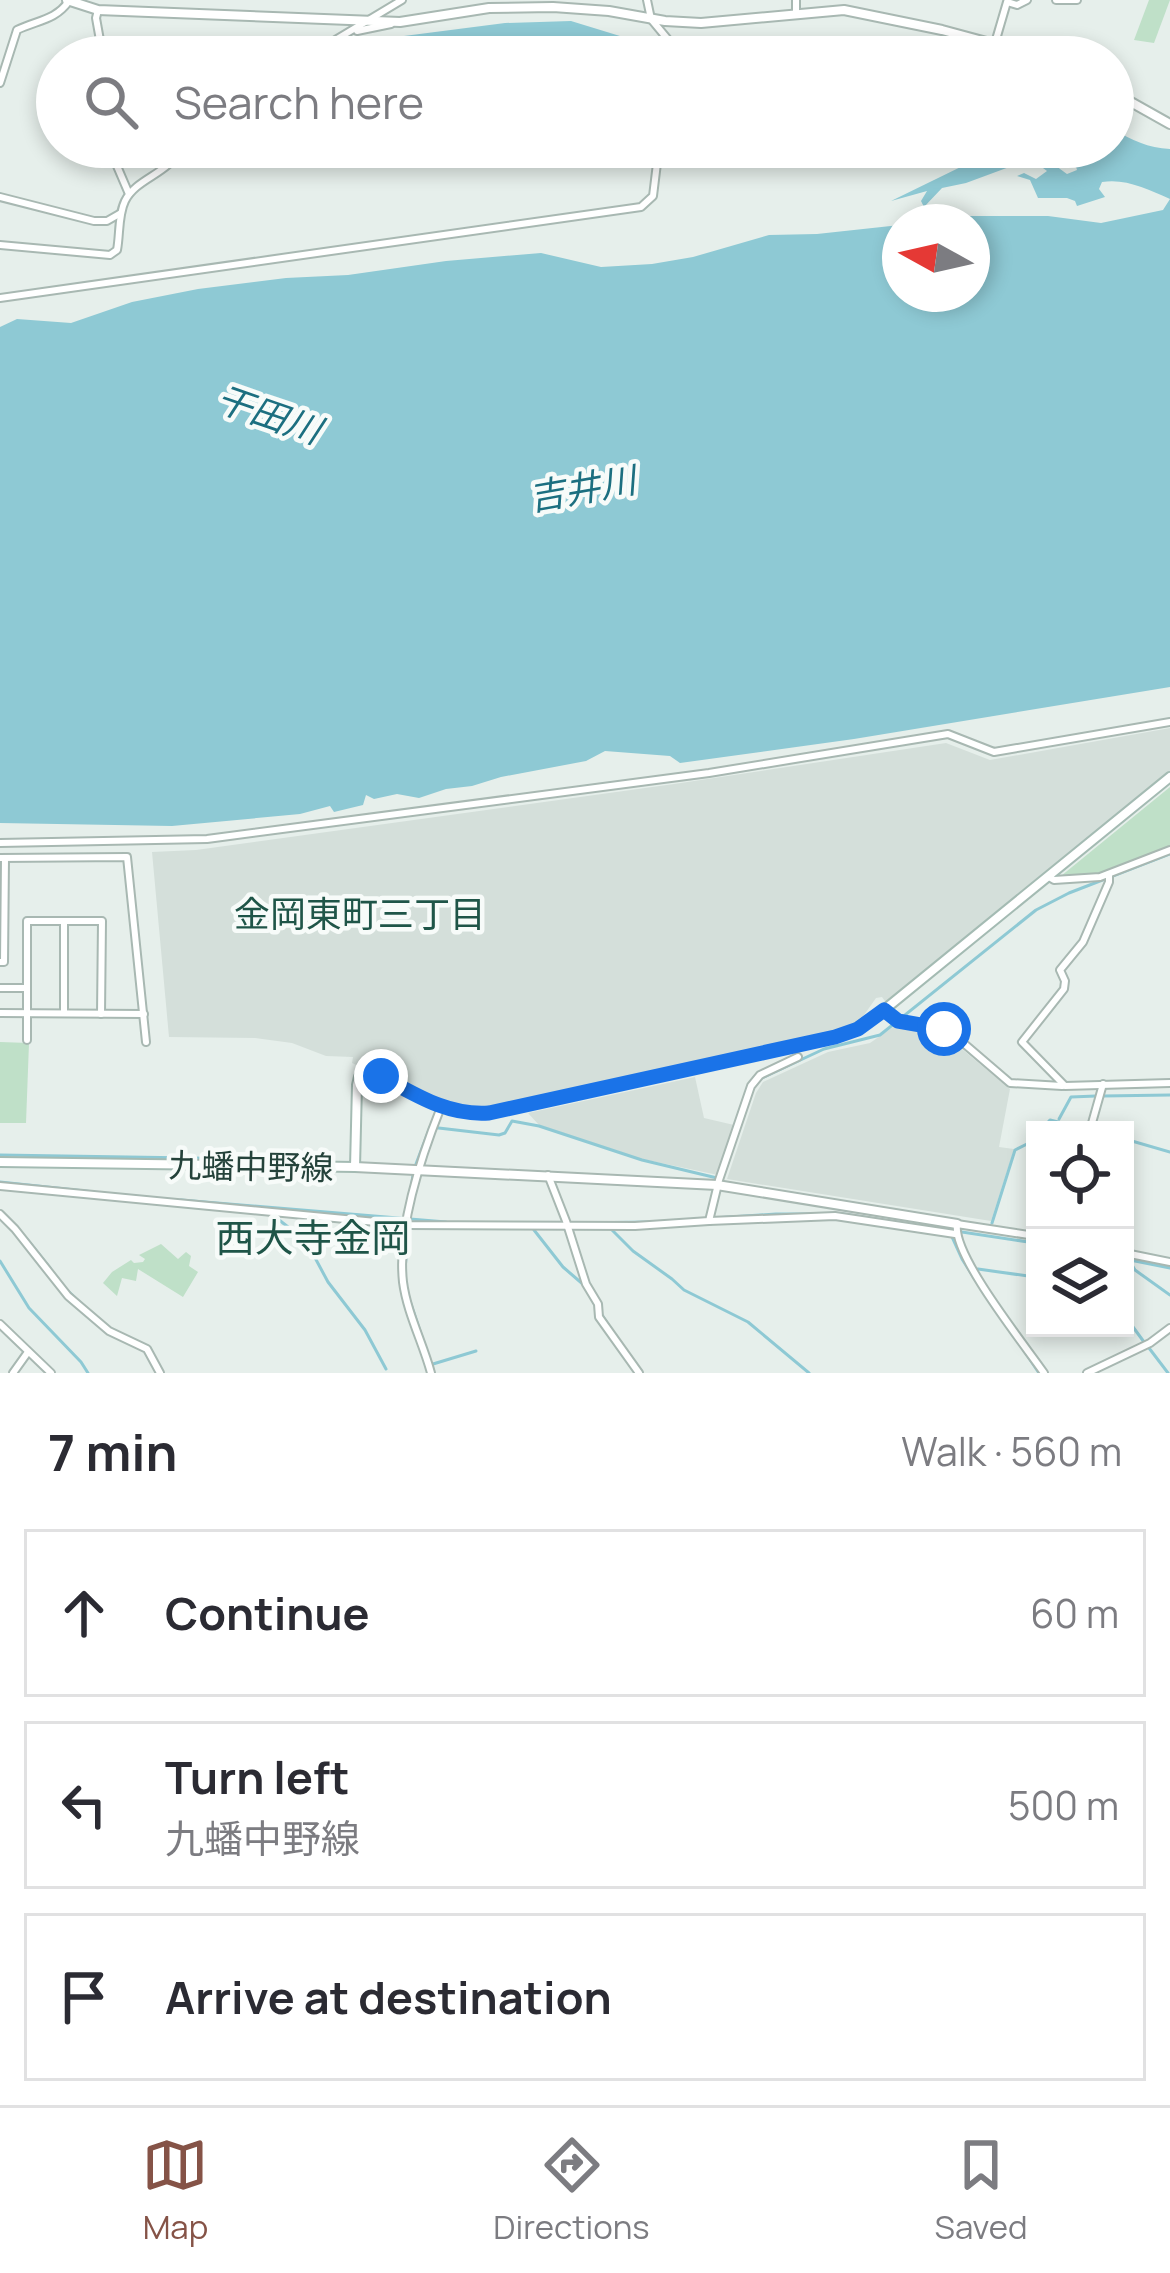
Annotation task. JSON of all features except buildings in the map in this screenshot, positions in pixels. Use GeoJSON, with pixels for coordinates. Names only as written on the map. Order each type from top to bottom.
{"type":"FeatureCollection","features":[{"type":"Feature","properties":{"kind":"street"},"geometry":{"type":"LineString","coordinates":[[0,83],[17,30],[59,14],[68,0],[98,10],[400,22]]}},
{"type":"Feature","properties":{"kind":"street"},"geometry":{"type":"LineString","coordinates":[[122,11],[128,0]]}},
{"type":"Feature","properties":{"kind":"street"},"geometry":{"type":"LineString","coordinates":[[343,36],[402,0]]}},
{"type":"Feature","properties":{"kind":"street"},"geometry":{"type":"LineString","coordinates":[[647,0],[651,19],[665,36]]}},
{"type":"Feature","properties":{"kind":"street"},"geometry":{"type":"LineString","coordinates":[[796,0],[796,12]]}},
{"type":"Feature","properties":{"kind":"street"},"geometry":{"type":"LineString","coordinates":[[857,11],[860,0]]}},
{"type":"Feature","properties":{"kind":"street"},"geometry":{"type":"LineString","coordinates":[[997,36],[1005,1],[1018,5],[1027,0]]}},
{"type":"Feature","properties":{"kind":"street"},"geometry":{"type":"LineString","coordinates":[[1056,0],[1077,0]]}},
{"type":"Feature","properties":{"kind":"street"},"geometry":{"type":"LineString","coordinates":[[348,33],[489,8],[553,7],[719,23],[796,12],[857,11],[962,36]]}},
{"type":"Feature","properties":{"kind":"street"},"geometry":{"type":"LineString","coordinates":[[98,10],[99,36]]}},
{"type":"Feature","properties":{"kind":"street"},"geometry":{"type":"LineString","coordinates":[[1134,104],[1170,124]]}},
{"type":"Feature","properties":{"kind":"street"},"geometry":{"type":"LineString","coordinates":[[117,168],[129,194]]}},
{"type":"Feature","properties":{"kind":"street"},"geometry":{"type":"LineString","coordinates":[[0,245],[110,255],[117,250],[121,213],[129,194],[165,168]]}},
{"type":"Feature","properties":{"kind":"street"},"geometry":{"type":"LineString","coordinates":[[0,298],[641,207],[653,196],[656,168]]}},
{"type":"Feature","properties":{"kind":"street"},"geometry":{"type":"LineString","coordinates":[[0,197],[94,221],[121,213]]}},
{"type":"Feature","properties":{"kind":"street"},"geometry":{"type":"LineString","coordinates":[[0,844],[207,839],[709,773],[948,734],[994,752],[1170,722]]}},
{"type":"Feature","properties":{"kind":"street","name":"九蟠中野線"},"geometry":{"type":"LineString","coordinates":[[0,1162],[355,1167],[357,1085],[368,1072],[440,1107],[477,1114],[835,1037],[858,1029],[884,1010],[1170,777]]}},
{"type":"Feature","properties":{"kind":"street"},"geometry":{"type":"LineString","coordinates":[[1049,877],[1110,876],[1170,850]]}},
{"type":"Feature","properties":{"kind":"street"},"geometry":{"type":"LineString","coordinates":[[0,962],[4,962],[3,858],[128,857],[146,1042]]}},
{"type":"Feature","properties":{"kind":"street"},"geometry":{"type":"LineString","coordinates":[[1065,1086],[1022,1042],[1062,993],[1066,985],[1060,970],[1083,942],[1110,876]]}},
{"type":"Feature","properties":{"kind":"street"},"geometry":{"type":"LineString","coordinates":[[64,920],[64,1013]]}},
{"type":"Feature","properties":{"kind":"street"},"geometry":{"type":"LineString","coordinates":[[27,1040],[27,921],[102,921],[101,1014]]}},
{"type":"Feature","properties":{"kind":"street"},"geometry":{"type":"LineString","coordinates":[[0,988],[27,988]]}},
{"type":"Feature","properties":{"kind":"street"},"geometry":{"type":"LineString","coordinates":[[884,1010],[896,1020],[944,1029],[1010,1083],[1170,1083]]}},
{"type":"Feature","properties":{"kind":"street"},"geometry":{"type":"LineString","coordinates":[[0,1013],[144,1014]]}},
{"type":"Feature","properties":{"kind":"street"},"geometry":{"type":"LineString","coordinates":[[709,1219],[754,1080],[798,1057]]}},
{"type":"Feature","properties":{"kind":"street"},"geometry":{"type":"LineString","coordinates":[[1093,1121],[1103,1086]]}},
{"type":"Feature","properties":{"kind":"street"},"geometry":{"type":"LineString","coordinates":[[431,1373],[404,1289],[403,1268],[417,1169],[440,1107]]}},
{"type":"Feature","properties":{"kind":"street"},"geometry":{"type":"LineString","coordinates":[[355,1167],[718,1186],[954,1231]]}},
{"type":"Feature","properties":{"kind":"street"},"geometry":{"type":"LineString","coordinates":[[548,1175],[586,1284],[639,1373]]}},
{"type":"Feature","properties":{"kind":"street"},"geometry":{"type":"LineString","coordinates":[[0,1186],[408,1222],[662,1226],[709,1219],[835,1216],[1026,1235]]}},
{"type":"Feature","properties":{"kind":"street"},"geometry":{"type":"LineString","coordinates":[[0,1214],[68,1296],[109,1331],[147,1349],[160,1373]]}},
{"type":"Feature","properties":{"kind":"street"},"geometry":{"type":"LineString","coordinates":[[954,1231],[972,1269],[1038,1371]]}},
{"type":"Feature","properties":{"kind":"street"},"geometry":{"type":"LineString","coordinates":[[1134,1255],[1170,1262]]}},
{"type":"Feature","properties":{"kind":"street"},"geometry":{"type":"LineString","coordinates":[[0,1324],[51,1373]]}},
{"type":"Feature","properties":{"kind":"street"},"geometry":{"type":"LineString","coordinates":[[1087,1373],[1150,1343],[1170,1328]]}},
{"type":"Feature","properties":{"kind":"street"},"geometry":{"type":"LineString","coordinates":[[13,1373],[28,1352]]}},
{"type":"Feature","properties":{"kind":"shaded area"},"geometry":{"type":"Polygon","coordinates":[[[1170,728],[1170,771],[887,1004],[882,997],[876,998],[857,1025],[835,1034],[484,1111],[457,1110],[352,1063],[353,1057],[326,1056],[292,1043],[255,1038],[169,1037],[152,852],[196,850],[946,743],[990,760],[1170,728]]]}},
{"type":"Feature","properties":{"kind":"shaded area"},"geometry":{"type":"Polygon","coordinates":[[[893,1027],[945,1035],[1010,1089],[999,1147],[1014,1149],[991,1221],[727,1179],[763,1082],[828,1052],[870,1043],[893,1027]]]}},
{"type":"Feature","properties":{"kind":"shaded area"},"geometry":{"type":"Polygon","coordinates":[[[695,1077],[704,1118],[734,1125],[718,1175],[642,1159],[539,1125],[528,1113],[695,1077]]]}},
{"type":"Feature","properties":{"kind":"green space"},"geometry":{"type":"Polygon","coordinates":[[[1149,0],[1170,0],[1154,43],[1134,40],[1149,0]]]}},
{"type":"Feature","properties":{"kind":"green space"},"geometry":{"type":"Polygon","coordinates":[[[1170,787],[1170,847],[1097,875],[1061,876],[1170,787]]]}},
{"type":"Feature","properties":{"kind":"green space"},"geometry":{"type":"Polygon","coordinates":[[[0,1042],[29,1043],[26,1123],[0,1123],[0,1042]]]}},
{"type":"Feature","properties":{"kind":"green space"},"geometry":{"type":"Polygon","coordinates":[[[161,1244],[178,1259],[186,1252],[191,1256],[189,1266],[198,1272],[183,1297],[138,1269],[136,1281],[122,1278],[117,1296],[103,1283],[131,1260],[143,1262],[139,1255],[161,1244]]]}},
{"type":"Feature","properties":{"kind":"water"},"geometry":{"type":"Polygon","coordinates":[[[571,21],[620,36],[404,36],[505,23],[571,21]]]}},
{"type":"Feature","properties":{"kind":"water"},"geometry":{"type":"Polygon","coordinates":[[[1134,140],[1170,149],[1170,199],[1111,181],[1102,182],[1099,189],[1105,197],[1077,206],[1067,198],[1038,198],[1030,180],[1017,176],[1024,173],[1036,179],[1047,171],[1043,168],[1059,168],[1067,174],[1076,168],[1134,168],[1134,140]]]}},
{"type":"Feature","properties":{"kind":"water"},"geometry":{"type":"Polygon","coordinates":[[[959,168],[1007,168],[942,188],[922,204],[927,191],[891,201],[959,168]]]}},
{"type":"Feature","properties":{"kind":"water"},"geometry":{"type":"Polygon","coordinates":[[[1170,199],[1170,687],[680,763],[670,756],[605,751],[586,761],[419,798],[366,795],[363,805],[334,812],[330,806],[300,814],[172,826],[0,823],[0,327],[17,319],[71,323],[132,302],[286,278],[541,253],[601,267],[652,264],[769,235],[882,227],[882,312],[990,312],[990,216],[1048,216],[1101,223],[1163,210],[1170,199]]]}},
{"type":"Feature","properties":{"kind":"waterway"},"geometry":{"type":"LineString","coordinates":[[762,1078],[824,1049],[880,1035],[1036,910],[1170,854]]}},
{"type":"Feature","properties":{"kind":"waterway"},"geometry":{"type":"LineString","coordinates":[[1133,1087],[1170,1086]]}},
{"type":"Feature","properties":{"kind":"waterway"},"geometry":{"type":"LineString","coordinates":[[1103,1096],[1170,1095]]}},
{"type":"Feature","properties":{"kind":"waterway"},"geometry":{"type":"LineString","coordinates":[[1059,1119],[1071,1097],[1096,1096]]}},
{"type":"Feature","properties":{"kind":"waterway"},"geometry":{"type":"LineString","coordinates":[[416,1164],[430,1127],[499,1135],[512,1121],[717,1178]]}},
{"type":"Feature","properties":{"kind":"waterway"},"geometry":{"type":"LineString","coordinates":[[1049,1121],[1054,1121]]}},
{"type":"Feature","properties":{"kind":"waterway"},"geometry":{"type":"LineString","coordinates":[[1134,1142],[1170,1152]]}},
{"type":"Feature","properties":{"kind":"waterway"},"geometry":{"type":"LineString","coordinates":[[992,1223],[1015,1150],[1026,1144]]}},
{"type":"Feature","properties":{"kind":"waterway"},"geometry":{"type":"LineString","coordinates":[[0,1155],[322,1160]]}},
{"type":"Feature","properties":{"kind":"waterway"},"geometry":{"type":"LineString","coordinates":[[411,1189],[413,1175]]}},
{"type":"Feature","properties":{"kind":"waterway"},"geometry":{"type":"LineString","coordinates":[[0,1182],[94,1192]]}},
{"type":"Feature","properties":{"kind":"waterway"},"geometry":{"type":"LineString","coordinates":[[181,1200],[446,1222]]}},
{"type":"Feature","properties":{"kind":"waterway"},"geometry":{"type":"LineString","coordinates":[[0,1211],[16,1226]]}},
{"type":"Feature","properties":{"kind":"waterway"},"geometry":{"type":"LineString","coordinates":[[714,1218],[843,1214],[1026,1242]]}},
{"type":"Feature","properties":{"kind":"waterway"},"geometry":{"type":"LineString","coordinates":[[274,1216],[306,1241],[386,1369]]}},
{"type":"Feature","properties":{"kind":"waterway"},"geometry":{"type":"LineString","coordinates":[[576,1223],[650,1222]]}},
{"type":"Feature","properties":{"kind":"waterway"},"geometry":{"type":"LineString","coordinates":[[611,1229],[684,1290],[748,1322],[809,1373]]}},
{"type":"Feature","properties":{"kind":"waterway"},"geometry":{"type":"LineString","coordinates":[[405,1268],[409,1230]]}},
{"type":"Feature","properties":{"kind":"waterway"},"geometry":{"type":"LineString","coordinates":[[534,1230],[585,1286]]}},
{"type":"Feature","properties":{"kind":"waterway"},"geometry":{"type":"LineString","coordinates":[[952,1237],[976,1281]]}},
{"type":"Feature","properties":{"kind":"waterway"},"geometry":{"type":"LineString","coordinates":[[26,1238],[50,1268]]}},
{"type":"Feature","properties":{"kind":"waterway"},"geometry":{"type":"LineString","coordinates":[[0,1261],[29,1308],[88,1373]]}},
{"type":"Feature","properties":{"kind":"waterway"},"geometry":{"type":"LineString","coordinates":[[1134,1261],[1170,1268]]}},
{"type":"Feature","properties":{"kind":"waterway"},"geometry":{"type":"LineString","coordinates":[[1134,1268],[1170,1295]]}},
{"type":"Feature","properties":{"kind":"waterway"},"geometry":{"type":"LineString","coordinates":[[978,1269],[1026,1276]]}},
{"type":"Feature","properties":{"kind":"waterway"},"geometry":{"type":"LineString","coordinates":[[67,1290],[86,1308]]}},
{"type":"Feature","properties":{"kind":"waterway"},"geometry":{"type":"LineString","coordinates":[[410,1301],[424,1343]]}},
{"type":"Feature","properties":{"kind":"waterway"},"geometry":{"type":"LineString","coordinates":[[602,1315],[613,1332]]}},
{"type":"Feature","properties":{"kind":"waterway"},"geometry":{"type":"LineString","coordinates":[[1134,1328],[1144,1342]]}},
{"type":"Feature","properties":{"kind":"waterway"},"geometry":{"type":"LineString","coordinates":[[1019,1343],[1039,1373]]}},
{"type":"Feature","properties":{"kind":"waterway"},"geometry":{"type":"LineString","coordinates":[[1149,1348],[1168,1373]]}},
{"type":"Feature","properties":{"kind":"waterway"},"geometry":{"type":"LineString","coordinates":[[433,1364],[476,1351]]}},
{"type":"Feature","properties":{"kind":"district","name":"金岡東町三丁目"},"geometry":{"type":"Point","coordinates":[360,913]}},
{"type":"Feature","properties":{"kind":"district","name":"西大寺金岡"},"geometry":{"type":"Point","coordinates":[313,1237]}},
{"type":"Feature","properties":{"kind":"route"},"geometry":{"type":"LineString","coordinates":[[381,1076],[440,1107],[489,1113],[835,1037],[858,1029],[884,1010],[898,1021],[944,1029]]}},
{"type":"Feature","properties":{"kind":"water label","name":"干田川"},"geometry":{"type":"Point","coordinates":[269,414]}},
{"type":"Feature","properties":{"kind":"water label","name":"吉井川"},"geometry":{"type":"Point","coordinates":[582,488]}}]}
